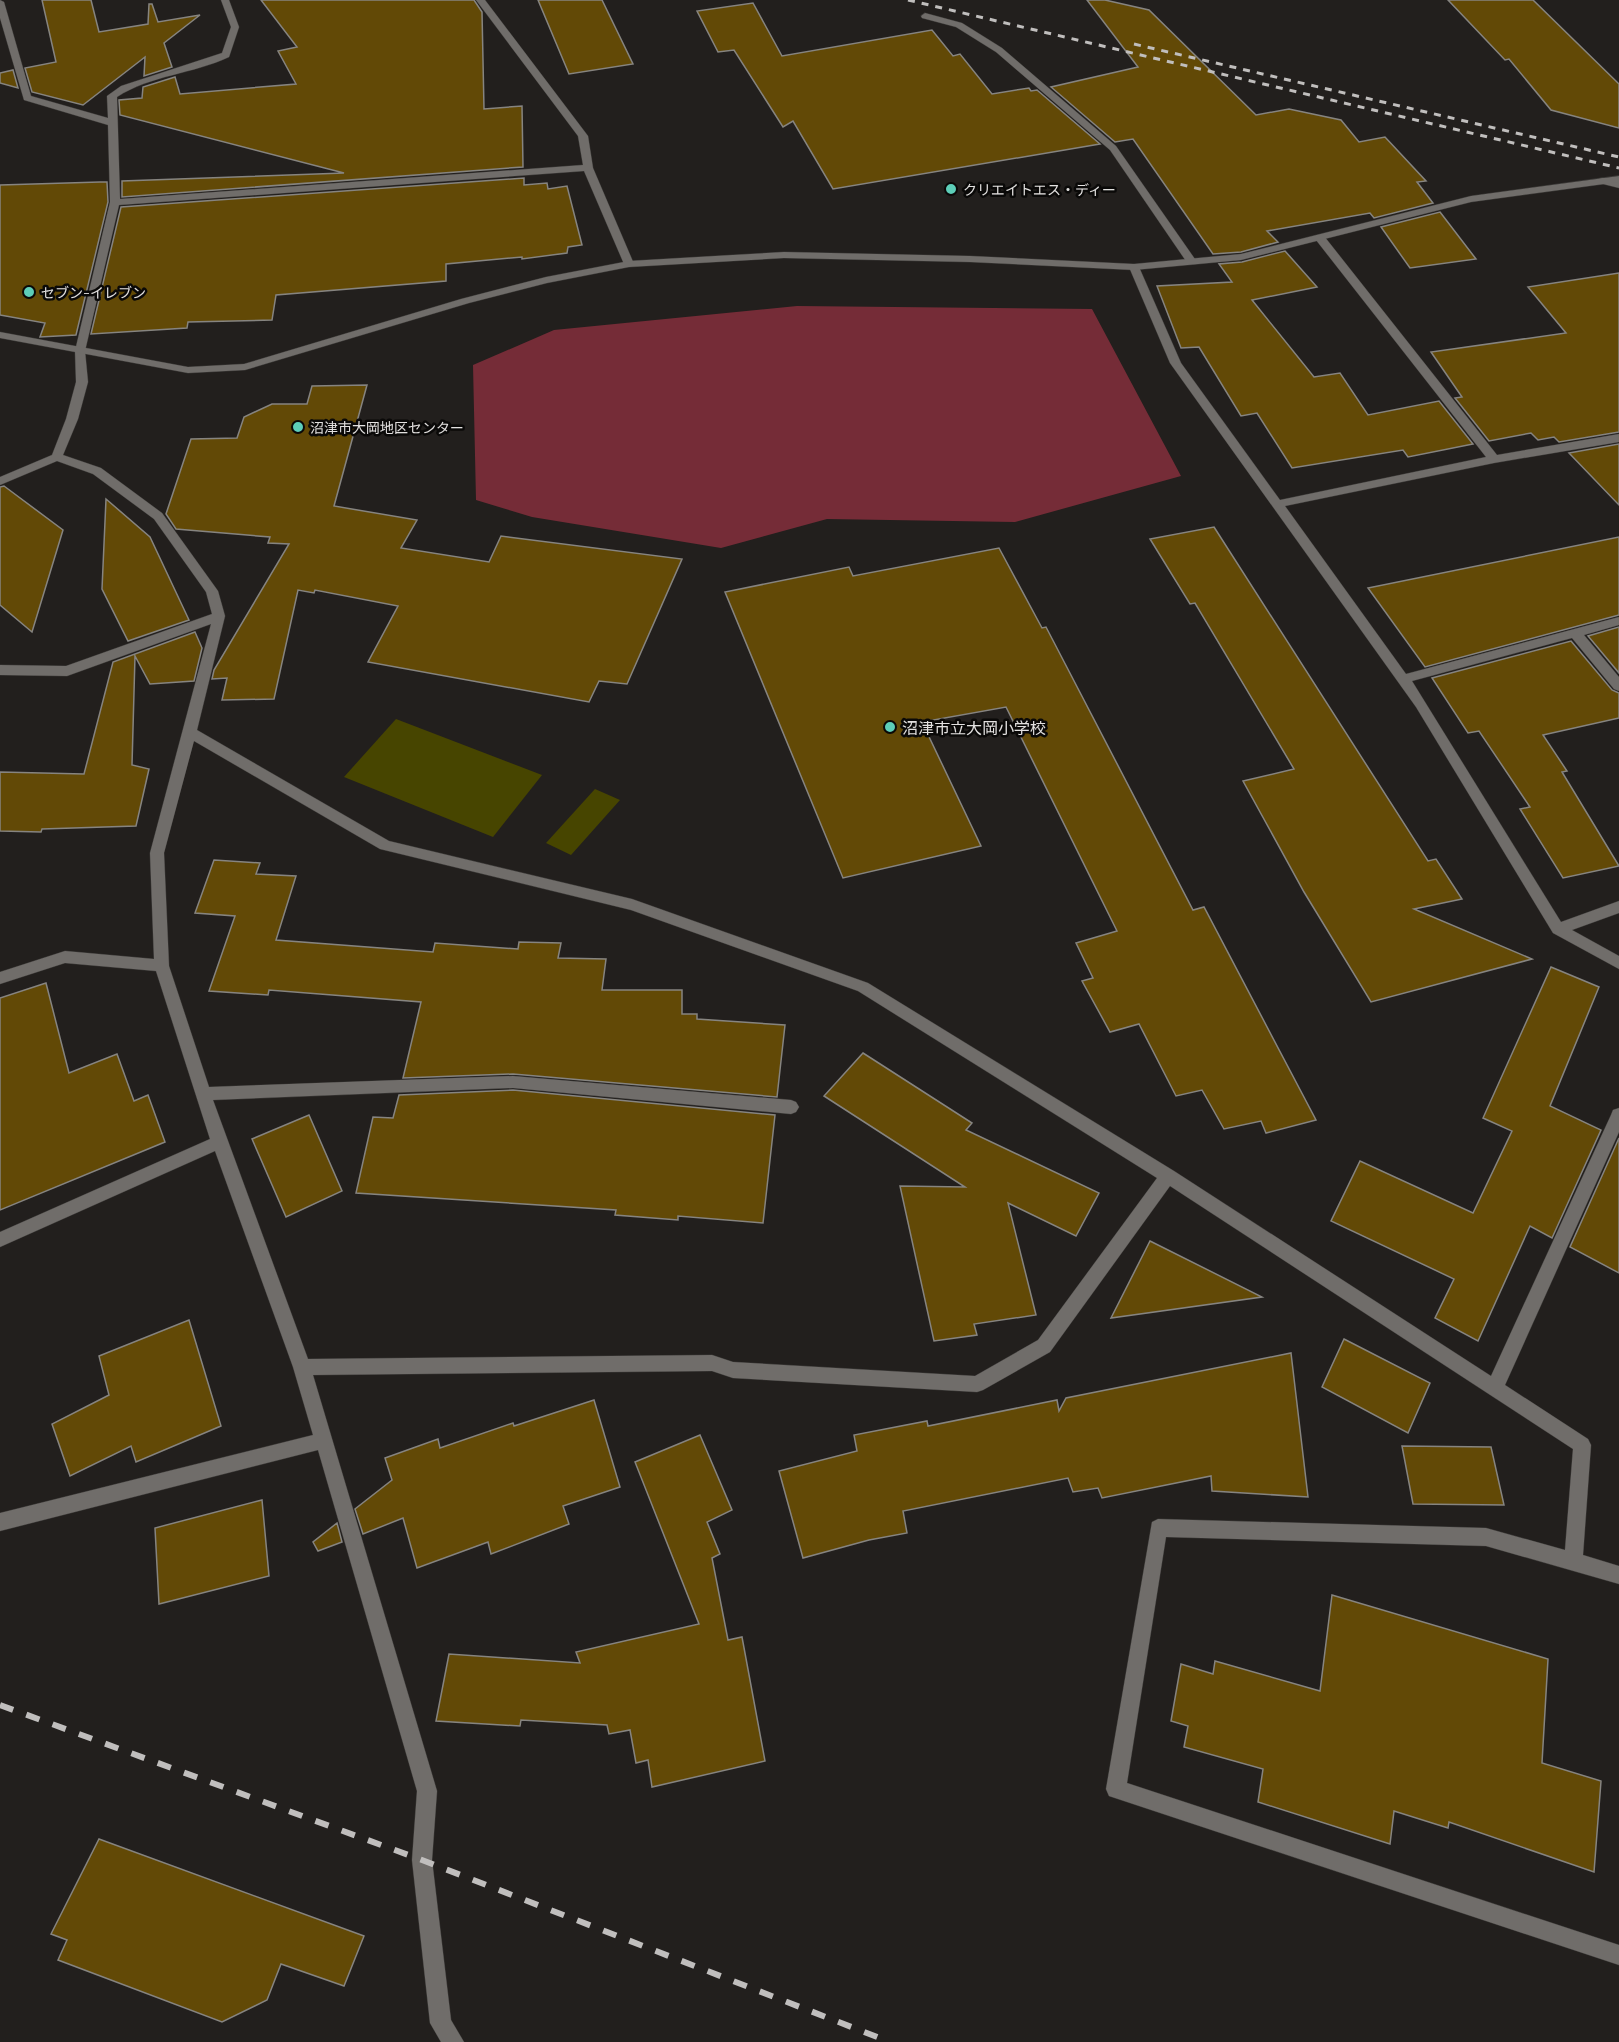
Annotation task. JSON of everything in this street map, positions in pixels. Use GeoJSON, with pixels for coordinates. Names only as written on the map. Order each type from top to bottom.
{"type":"FeatureCollection","features":[{"type":"Feature","properties":{"kind":"street"},"geometry":{"type":"LineString","coordinates":[[57,457],[72,419],[82,382],[80,351],[115,202],[112,96],[124,87],[210,64],[226,55],[235,27],[225,0]]}},
{"type":"Feature","properties":{"kind":"street"},"geometry":{"type":"LineString","coordinates":[[480,0],[583,136],[588,168],[629,264]]}},
{"type":"Feature","properties":{"kind":"street"},"geometry":{"type":"LineString","coordinates":[[0,2],[27,98],[113,123]]}},
{"type":"Feature","properties":{"kind":"street"},"geometry":{"type":"LineString","coordinates":[[925,16],[959,25],[999,50],[1113,148],[1192,262]]}},
{"type":"Feature","properties":{"kind":"street"},"geometry":{"type":"LineString","coordinates":[[115,202],[588,168]]}},
{"type":"Feature","properties":{"kind":"street"},"geometry":{"type":"LineString","coordinates":[[0,335],[188,370],[245,368],[465,301],[546,280],[629,264],[784,255],[970,259],[1134,267],[1241,257],[1471,199],[1619,179]]}},
{"type":"Feature","properties":{"kind":"street"},"geometry":{"type":"LineString","coordinates":[[1603,181],[1619,185]]}},
{"type":"Feature","properties":{"kind":"street"},"geometry":{"type":"LineString","coordinates":[[1320,238],[1494,459]]}},
{"type":"Feature","properties":{"kind":"street"},"geometry":{"type":"LineString","coordinates":[[1134,267],[1176,363],[1421,704],[1558,929],[1619,963]]}},
{"type":"Feature","properties":{"kind":"street"},"geometry":{"type":"LineString","coordinates":[[1278,504],[1494,459],[1619,438]]}},
{"type":"Feature","properties":{"kind":"street"},"geometry":{"type":"LineString","coordinates":[[0,481],[57,457],[97,471],[158,516],[212,591],[219,616],[157,853],[162,966],[219,1142],[302,1367],[322,1442],[427,1791],[422,1860],[441,2023],[453,2042]]}},
{"type":"Feature","properties":{"kind":"street"},"geometry":{"type":"LineString","coordinates":[[0,670],[66,671],[219,616]]}},
{"type":"Feature","properties":{"kind":"street"},"geometry":{"type":"LineString","coordinates":[[1403,679],[1619,621]]}},
{"type":"Feature","properties":{"kind":"street"},"geometry":{"type":"LineString","coordinates":[[1575,633],[1619,686]]}},
{"type":"Feature","properties":{"kind":"street"},"geometry":{"type":"LineString","coordinates":[[190,732],[385,845],[632,905],[863,987],[1168,1176],[1582,1445],[1573,1562]]}},
{"type":"Feature","properties":{"kind":"street"},"geometry":{"type":"LineString","coordinates":[[1558,929],[1619,907]]}},
{"type":"Feature","properties":{"kind":"street"},"geometry":{"type":"LineString","coordinates":[[0,978],[65,957],[162,966]]}},
{"type":"Feature","properties":{"kind":"street"},"geometry":{"type":"LineString","coordinates":[[204,1094],[513,1082],[791,1107]]}},
{"type":"Feature","properties":{"kind":"street"},"geometry":{"type":"LineString","coordinates":[[1495,1387],[1619,1115]]}},
{"type":"Feature","properties":{"kind":"street"},"geometry":{"type":"LineString","coordinates":[[0,1240],[219,1142]]}},
{"type":"Feature","properties":{"kind":"street"},"geometry":{"type":"LineString","coordinates":[[302,1367],[712,1363],[733,1370],[977,1384],[1044,1346],[1168,1176]]}},
{"type":"Feature","properties":{"kind":"street"},"geometry":{"type":"LineString","coordinates":[[0,1522],[322,1442]]}},
{"type":"Feature","properties":{"kind":"street"},"geometry":{"type":"LineString","coordinates":[[1619,1575],[1486,1537],[1158,1528],[1116,1789],[1619,1955]]}},
{"type":"Feature","properties":{"kind":"shaded area"},"geometry":{"type":"Polygon","coordinates":[[[797,306],[1092,309],[1181,476],[1015,522],[827,519],[721,548],[532,517],[476,500],[473,365],[554,330],[797,306]]]}},
{"type":"Feature","properties":{"kind":"shaded area"},"geometry":{"type":"Polygon","coordinates":[[[396,719],[542,775],[493,837],[344,777],[396,719]]]}},
{"type":"Feature","properties":{"kind":"shaded area"},"geometry":{"type":"Polygon","coordinates":[[[595,789],[620,800],[571,855],[546,843],[595,789]]]}},
{"type":"Feature","properties":{"kind":"building"},"geometry":{"type":"Polygon","coordinates":[[[42,0],[91,0],[99,32],[148,24],[149,4],[152,4],[158,22],[200,15],[164,43],[172,67],[144,76],[145,57],[83,105],[32,92],[25,68],[56,62],[42,0]]]}},
{"type":"Feature","properties":{"kind":"building"},"geometry":{"type":"Polygon","coordinates":[[[261,0],[474,0],[482,12],[484,109],[522,106],[523,167],[122,197],[122,181],[344,173],[120,115],[119,100],[142,98],[143,87],[175,77],[180,94],[296,84],[278,51],[297,47],[261,0]]]}},
{"type":"Feature","properties":{"kind":"building"},"geometry":{"type":"Polygon","coordinates":[[[538,0],[602,0],[633,64],[569,74],[538,0]]]}},
{"type":"Feature","properties":{"kind":"building"},"geometry":{"type":"Polygon","coordinates":[[[1087,0],[1105,0],[1149,10],[1256,115],[1289,109],[1341,120],[1359,142],[1385,137],[1426,181],[1417,182],[1433,203],[1374,218],[1370,213],[1267,231],[1278,242],[1241,252],[1213,254],[1133,139],[1115,142],[1051,87],[1138,67],[1087,0]]]}},
{"type":"Feature","properties":{"kind":"building"},"geometry":{"type":"Polygon","coordinates":[[[1448,0],[1533,0],[1619,84],[1619,128],[1551,110],[1509,59],[1505,60],[1448,0]]]}},
{"type":"Feature","properties":{"kind":"building"},"geometry":{"type":"Polygon","coordinates":[[[753,3],[782,56],[932,30],[953,56],[960,54],[992,94],[1029,88],[1031,91],[1037,90],[1100,144],[833,189],[793,121],[783,127],[734,50],[718,52],[697,11],[753,3]]]}},
{"type":"Feature","properties":{"kind":"building"},"geometry":{"type":"Polygon","coordinates":[[[13,70],[18,88],[0,83],[0,73],[13,70]]]}},
{"type":"Feature","properties":{"kind":"building"},"geometry":{"type":"Polygon","coordinates":[[[524,178],[524,185],[547,183],[548,189],[567,186],[582,245],[568,247],[567,253],[522,259],[522,257],[446,264],[446,281],[276,295],[272,320],[188,322],[187,328],[91,334],[121,207],[524,178]]]}},
{"type":"Feature","properties":{"kind":"building"},"geometry":{"type":"Polygon","coordinates":[[[107,182],[108,202],[76,335],[40,337],[45,323],[0,315],[0,185],[107,182]]]}},
{"type":"Feature","properties":{"kind":"building"},"geometry":{"type":"Polygon","coordinates":[[[1440,212],[1476,259],[1410,268],[1381,227],[1440,212]]]}},
{"type":"Feature","properties":{"kind":"building"},"geometry":{"type":"Polygon","coordinates":[[[1285,251],[1317,287],[1252,300],[1314,377],[1340,373],[1368,415],[1439,401],[1473,444],[1408,457],[1403,450],[1292,468],[1257,413],[1241,416],[1199,347],[1181,348],[1157,286],[1232,282],[1219,264],[1242,262],[1285,251]]]}},
{"type":"Feature","properties":{"kind":"building"},"geometry":{"type":"Polygon","coordinates":[[[1619,273],[1619,432],[1559,442],[1554,437],[1538,440],[1531,433],[1489,441],[1455,398],[1462,397],[1431,352],[1566,333],[1528,287],[1619,273]]]}},
{"type":"Feature","properties":{"kind":"building"},"geometry":{"type":"Polygon","coordinates":[[[367,385],[334,506],[417,520],[401,548],[489,562],[501,536],[682,559],[627,684],[599,681],[589,702],[368,662],[398,606],[315,590],[314,593],[298,590],[274,699],[222,700],[227,678],[212,679],[214,670],[289,544],[268,543],[270,537],[176,529],[166,514],[191,439],[237,438],[244,417],[272,404],[307,404],[312,386],[367,385]]]}},
{"type":"Feature","properties":{"kind":"building"},"geometry":{"type":"Polygon","coordinates":[[[1619,444],[1619,505],[1569,453],[1619,444]]]}},
{"type":"Feature","properties":{"kind":"building"},"geometry":{"type":"Polygon","coordinates":[[[4,486],[63,530],[32,632],[0,605],[0,487],[4,486]]]}},
{"type":"Feature","properties":{"kind":"building"},"geometry":{"type":"Polygon","coordinates":[[[106,499],[150,537],[189,620],[128,641],[102,589],[106,499]]]}},
{"type":"Feature","properties":{"kind":"building"},"geometry":{"type":"Polygon","coordinates":[[[1214,527],[1428,861],[1436,859],[1462,899],[1414,909],[1532,959],[1371,1002],[1304,892],[1243,781],[1294,769],[1195,603],[1190,604],[1150,539],[1214,527]]]}},
{"type":"Feature","properties":{"kind":"building"},"geometry":{"type":"Polygon","coordinates":[[[1619,537],[1619,615],[1425,667],[1368,588],[1619,537]]]}},
{"type":"Feature","properties":{"kind":"building"},"geometry":{"type":"Polygon","coordinates":[[[999,548],[1042,628],[1046,627],[1193,910],[1204,907],[1316,1120],[1266,1133],[1261,1121],[1224,1129],[1202,1090],[1176,1096],[1139,1024],[1110,1032],[1082,981],[1093,978],[1076,943],[1117,931],[1006,707],[922,722],[981,846],[843,878],[725,592],[849,567],[853,576],[999,548]]]}},
{"type":"Feature","properties":{"kind":"building"},"geometry":{"type":"Polygon","coordinates":[[[1619,627],[1619,673],[1588,636],[1619,627]]]}},
{"type":"Feature","properties":{"kind":"building"},"geometry":{"type":"Polygon","coordinates":[[[195,632],[202,648],[194,681],[150,684],[135,656],[132,765],[149,769],[136,826],[42,829],[41,832],[0,831],[0,772],[84,774],[113,662],[195,632]]]}},
{"type":"Feature","properties":{"kind":"building"},"geometry":{"type":"Polygon","coordinates":[[[1571,641],[1612,690],[1619,693],[1619,718],[1543,735],[1567,771],[1562,772],[1619,866],[1563,878],[1520,809],[1530,807],[1479,731],[1468,733],[1432,678],[1571,641]]]}},
{"type":"Feature","properties":{"kind":"building"},"geometry":{"type":"Polygon","coordinates":[[[214,860],[260,863],[256,874],[296,876],[276,940],[433,952],[435,943],[518,949],[519,942],[561,943],[558,958],[606,959],[602,990],[682,990],[682,1014],[697,1014],[697,1019],[785,1025],[777,1097],[513,1074],[403,1078],[421,1002],[269,990],[268,995],[209,991],[235,916],[195,913],[214,860]]]}},
{"type":"Feature","properties":{"kind":"building"},"geometry":{"type":"Polygon","coordinates":[[[1551,967],[1599,987],[1550,1106],[1601,1130],[1552,1238],[1530,1226],[1478,1341],[1435,1318],[1454,1279],[1331,1221],[1360,1161],[1473,1213],[1512,1131],[1483,1118],[1551,967]]]}},
{"type":"Feature","properties":{"kind":"building"},"geometry":{"type":"Polygon","coordinates":[[[46,983],[69,1073],[117,1054],[134,1101],[148,1095],[165,1142],[0,1210],[0,998],[46,983]]]}},
{"type":"Feature","properties":{"kind":"building"},"geometry":{"type":"Polygon","coordinates":[[[863,1053],[972,1123],[966,1130],[1099,1193],[1076,1236],[1008,1203],[1036,1315],[974,1324],[977,1335],[934,1341],[900,1186],[965,1187],[824,1096],[863,1053]]]}},
{"type":"Feature","properties":{"kind":"building"},"geometry":{"type":"Polygon","coordinates":[[[513,1090],[775,1115],[763,1223],[678,1216],[678,1220],[615,1215],[616,1210],[356,1193],[373,1117],[393,1118],[399,1095],[513,1090]]]}},
{"type":"Feature","properties":{"kind":"building"},"geometry":{"type":"Polygon","coordinates":[[[309,1115],[342,1191],[286,1217],[252,1139],[309,1115]]]}},
{"type":"Feature","properties":{"kind":"building"},"geometry":{"type":"Polygon","coordinates":[[[1619,1138],[1619,1273],[1570,1247],[1619,1138]]]}},
{"type":"Feature","properties":{"kind":"building"},"geometry":{"type":"Polygon","coordinates":[[[1150,1241],[1262,1297],[1111,1318],[1150,1241]]]}},
{"type":"Feature","properties":{"kind":"building"},"geometry":{"type":"Polygon","coordinates":[[[189,1320],[221,1426],[136,1462],[131,1446],[70,1476],[52,1424],[109,1395],[99,1356],[189,1320]]]}},
{"type":"Feature","properties":{"kind":"building"},"geometry":{"type":"Polygon","coordinates":[[[1344,1339],[1430,1383],[1408,1433],[1322,1387],[1344,1339]]]}},
{"type":"Feature","properties":{"kind":"building"},"geometry":{"type":"Polygon","coordinates":[[[1291,1353],[1308,1497],[1212,1491],[1211,1476],[1102,1498],[1098,1488],[1073,1492],[1068,1478],[903,1511],[907,1533],[869,1540],[803,1558],[779,1471],[857,1451],[854,1435],[927,1421],[928,1426],[1057,1400],[1059,1411],[1066,1398],[1291,1353]]]}},
{"type":"Feature","properties":{"kind":"building"},"geometry":{"type":"Polygon","coordinates":[[[594,1400],[620,1487],[563,1506],[569,1524],[491,1554],[488,1542],[417,1568],[403,1518],[363,1534],[355,1509],[392,1480],[385,1458],[438,1439],[440,1448],[513,1423],[514,1426],[594,1400]]]}},
{"type":"Feature","properties":{"kind":"building"},"geometry":{"type":"Polygon","coordinates":[[[700,1435],[732,1510],[707,1522],[720,1554],[712,1558],[728,1640],[742,1637],[765,1761],[652,1787],[648,1760],[636,1763],[630,1730],[609,1734],[607,1725],[521,1720],[520,1726],[436,1721],[449,1654],[580,1663],[576,1652],[699,1624],[635,1462],[700,1435]]]}},
{"type":"Feature","properties":{"kind":"building"},"geometry":{"type":"Polygon","coordinates":[[[1402,1446],[1491,1447],[1504,1505],[1413,1504],[1402,1446]]]}},
{"type":"Feature","properties":{"kind":"building"},"geometry":{"type":"Polygon","coordinates":[[[262,1500],[269,1576],[159,1604],[155,1528],[262,1500]]]}},
{"type":"Feature","properties":{"kind":"building"},"geometry":{"type":"Polygon","coordinates":[[[337,1523],[342,1542],[318,1551],[313,1542],[337,1523]]]}},
{"type":"Feature","properties":{"kind":"building"},"geometry":{"type":"Polygon","coordinates":[[[1332,1595],[1548,1659],[1542,1763],[1601,1781],[1594,1872],[1449,1822],[1448,1828],[1394,1811],[1390,1844],[1258,1802],[1263,1769],[1184,1747],[1188,1726],[1171,1721],[1181,1664],[1213,1674],[1215,1661],[1320,1691],[1332,1595]]]}},
{"type":"Feature","properties":{"kind":"building"},"geometry":{"type":"Polygon","coordinates":[[[99,1839],[364,1936],[344,1986],[281,1964],[267,2000],[222,2022],[58,1960],[67,1940],[51,1934],[99,1839]]]}},
{"type":"Feature","properties":{"kind":"railway"},"geometry":{"type":"LineString","coordinates":[[908,0],[1619,168]]}},
{"type":"Feature","properties":{"kind":"railway"},"geometry":{"type":"LineString","coordinates":[[1134,44],[1619,157]]}},
{"type":"Feature","properties":{"kind":"railway"},"geometry":{"type":"LineString","coordinates":[[0,1705],[422,1860],[890,2042]]}},
{"type":"Feature","properties":{"kind":"place","name":"クリエイトエス・ディー"},"geometry":{"type":"Point","coordinates":[951,189]}},
{"type":"Feature","properties":{"kind":"place","name":"セブン-イレブン"},"geometry":{"type":"Point","coordinates":[29,292]}},
{"type":"Feature","properties":{"kind":"place","name":"沼津市大岡地区センター"},"geometry":{"type":"Point","coordinates":[298,427]}},
{"type":"Feature","properties":{"kind":"place","name":"沼津市立大岡小学校"},"geometry":{"type":"Point","coordinates":[890,727]}}]}
